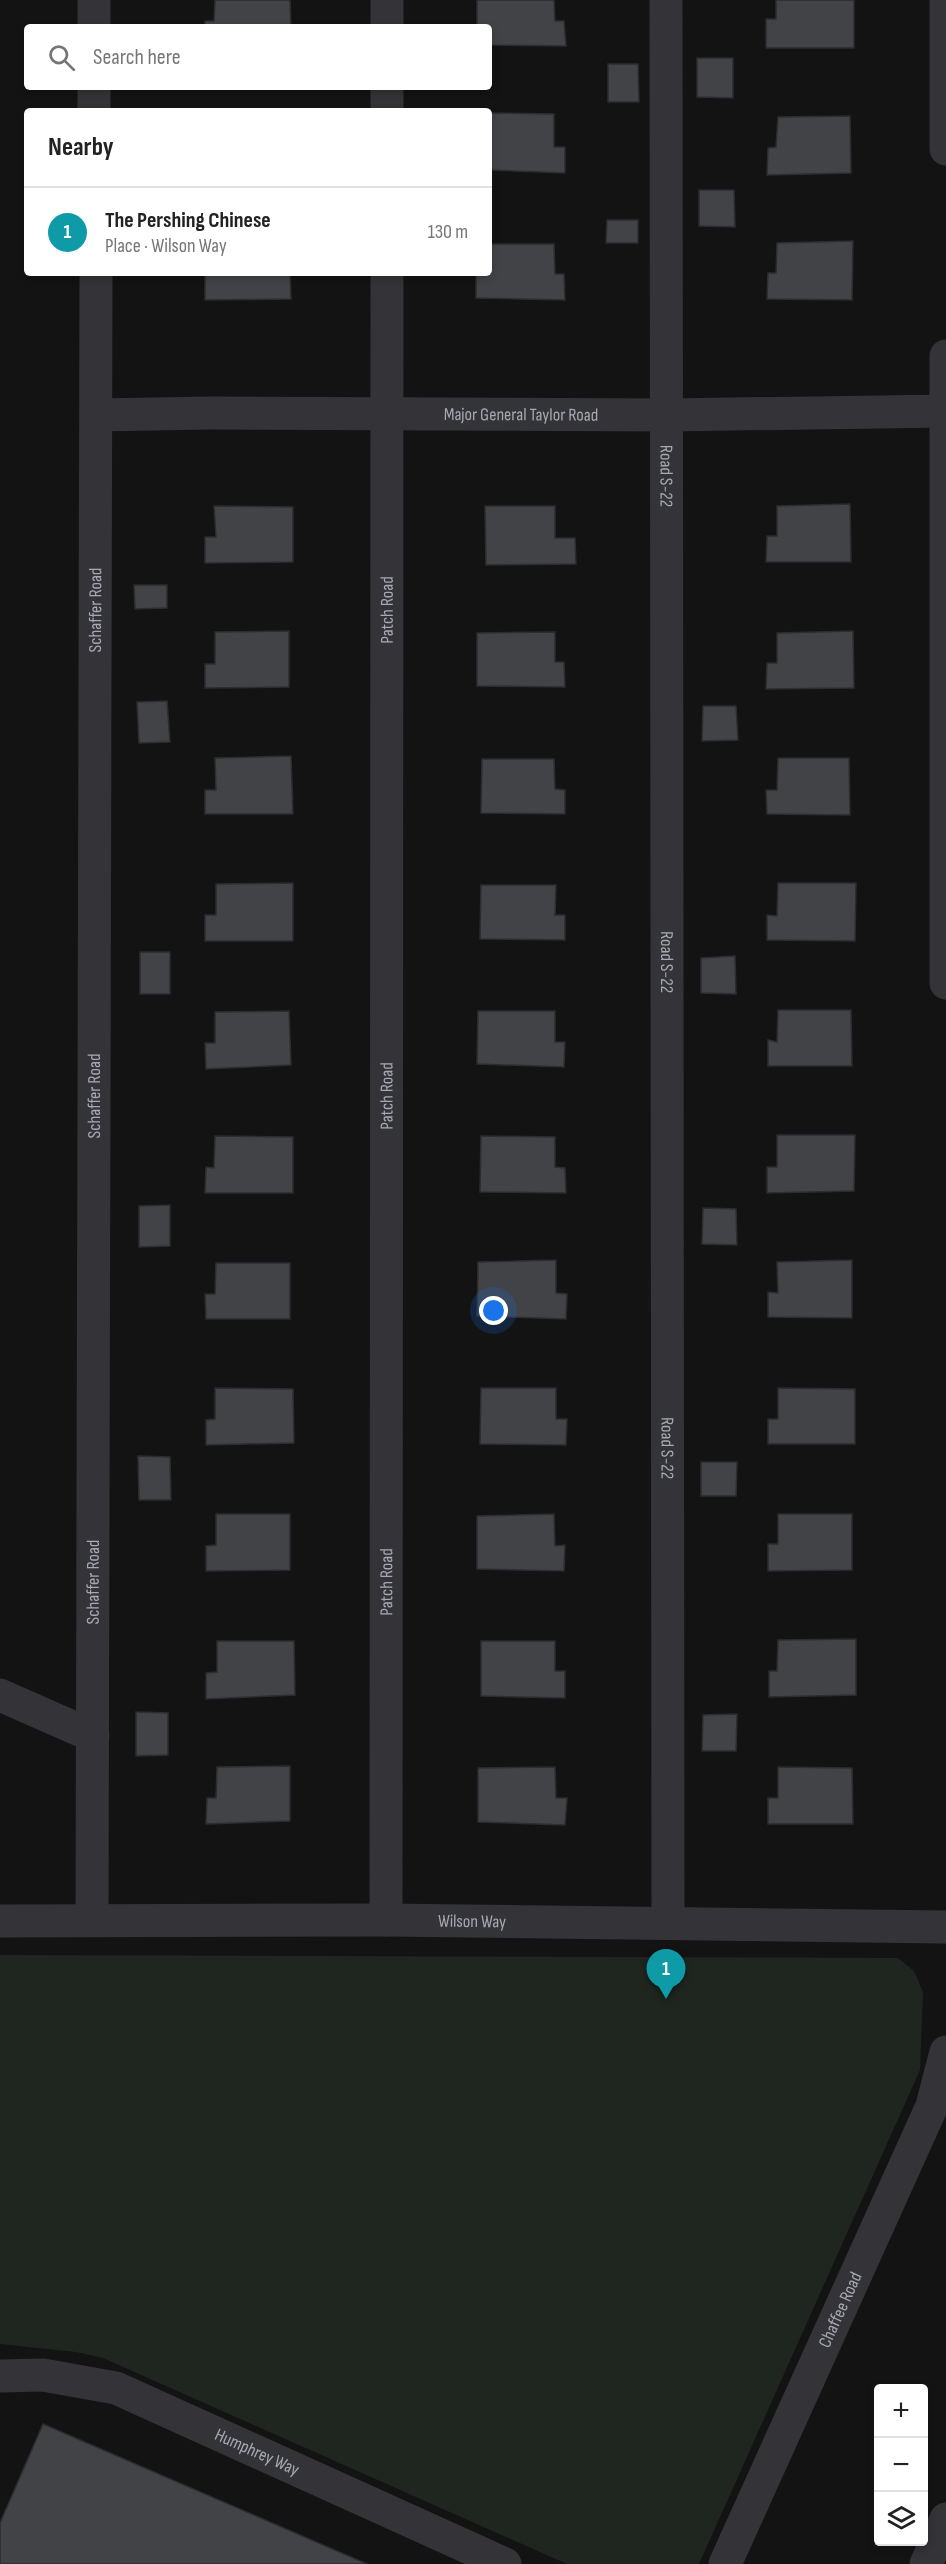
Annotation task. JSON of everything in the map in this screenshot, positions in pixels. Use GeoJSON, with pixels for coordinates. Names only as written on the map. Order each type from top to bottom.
{"type":"FeatureCollection","features":[{"type":"Feature","properties":{"kind":"street"},"geometry":{"type":"LineString","coordinates":[[94,0],[94,24]]}},
{"type":"Feature","properties":{"kind":"street"},"geometry":{"type":"LineString","coordinates":[[387,0],[387,24]]}},
{"type":"Feature","properties":{"kind":"street","name":"Road S-22"},"geometry":{"type":"LineString","coordinates":[[666,0],[668,1922]]}},
{"type":"Feature","properties":{"kind":"street"},"geometry":{"type":"LineString","coordinates":[[946,0],[946,149]]}},
{"type":"Feature","properties":{"kind":"street"},"geometry":{"type":"LineString","coordinates":[[94,90],[94,108]]}},
{"type":"Feature","properties":{"kind":"street"},"geometry":{"type":"LineString","coordinates":[[387,90],[387,108]]}},
{"type":"Feature","properties":{"kind":"street","name":"Schaffer Road"},"geometry":{"type":"LineString","coordinates":[[92,1920],[96,276]]}},
{"type":"Feature","properties":{"kind":"street","name":"Patch Road"},"geometry":{"type":"LineString","coordinates":[[386,1920],[387,276]]}},
{"type":"Feature","properties":{"kind":"street"},"geometry":{"type":"LineString","coordinates":[[946,356],[946,984]]}},
{"type":"Feature","properties":{"kind":"street","name":"Major General Taylor Road"},"geometry":{"type":"LineString","coordinates":[[97,415],[387,413],[666,415],[945,411]]}},
{"type":"Feature","properties":{"kind":"street"},"geometry":{"type":"LineString","coordinates":[[0,1695],[93,1736]]}},
{"type":"Feature","properties":{"kind":"street","name":"Wilson Way"},"geometry":{"type":"LineString","coordinates":[[0,1921],[386,1920],[946,1927]]}},
{"type":"Feature","properties":{"kind":"street","name":"Chaffee Road"},"geometry":{"type":"LineString","coordinates":[[724,2564],[932,2106],[946,2052]]}},
{"type":"Feature","properties":{"kind":"street","name":"Humphrey Way"},"geometry":{"type":"LineString","coordinates":[[0,2376],[43,2375],[116,2388],[451,2553],[505,2564]]}},
{"type":"Feature","properties":{"kind":"street"},"geometry":{"type":"LineString","coordinates":[[926,2564],[946,2519]]}},
{"type":"Feature","properties":{"kind":"shaded area"},"geometry":{"type":"Polygon","coordinates":[[[0,1955],[898,1958],[914,1971],[923,1992],[920,2070],[699,2564],[567,2564],[103,2358],[76,2352],[0,2344],[0,1955]]]}},
{"type":"Feature","properties":{"kind":"building"},"geometry":{"type":"Polygon","coordinates":[[[215,0],[290,0],[291,24],[205,24],[205,21],[214,21],[215,0]]]}},
{"type":"Feature","properties":{"kind":"building"},"geometry":{"type":"Polygon","coordinates":[[[477,0],[554,0],[555,21],[564,21],[566,46],[492,45],[492,24],[477,24],[477,0]]]}},
{"type":"Feature","properties":{"kind":"building"},"geometry":{"type":"Polygon","coordinates":[[[776,0],[854,0],[854,48],[766,48],[766,19],[776,19],[776,0]]]}},
{"type":"Feature","properties":{"kind":"building"},"geometry":{"type":"Polygon","coordinates":[[[697,58],[733,58],[733,98],[697,97],[697,58]]]}},
{"type":"Feature","properties":{"kind":"building"},"geometry":{"type":"Polygon","coordinates":[[[608,64],[638,64],[639,102],[608,102],[608,64]]]}},
{"type":"Feature","properties":{"kind":"building"},"geometry":{"type":"Polygon","coordinates":[[[492,113],[554,114],[554,147],[565,147],[565,173],[492,170],[492,113]]]}},
{"type":"Feature","properties":{"kind":"building"},"geometry":{"type":"Polygon","coordinates":[[[850,116],[851,173],[767,175],[768,148],[776,147],[778,117],[850,116]]]}},
{"type":"Feature","properties":{"kind":"building"},"geometry":{"type":"Polygon","coordinates":[[[699,190],[734,190],[735,227],[699,226],[699,190]]]}},
{"type":"Feature","properties":{"kind":"building"},"geometry":{"type":"Polygon","coordinates":[[[607,220],[638,220],[638,243],[606,243],[607,220]]]}},
{"type":"Feature","properties":{"kind":"building"},"geometry":{"type":"Polygon","coordinates":[[[853,241],[852,300],[767,299],[768,273],[776,273],[777,243],[853,241]]]}},
{"type":"Feature","properties":{"kind":"building"},"geometry":{"type":"Polygon","coordinates":[[[492,244],[554,244],[555,274],[564,274],[565,300],[476,298],[476,276],[492,276],[492,244]]]}},
{"type":"Feature","properties":{"kind":"building"},"geometry":{"type":"Polygon","coordinates":[[[205,276],[290,276],[291,299],[205,300],[205,276]]]}},
{"type":"Feature","properties":{"kind":"building"},"geometry":{"type":"Polygon","coordinates":[[[850,504],[851,562],[766,562],[767,536],[777,536],[777,506],[850,504]]]}},
{"type":"Feature","properties":{"kind":"building"},"geometry":{"type":"Polygon","coordinates":[[[214,506],[293,507],[293,562],[205,563],[205,537],[216,537],[214,506]]]}},
{"type":"Feature","properties":{"kind":"building"},"geometry":{"type":"Polygon","coordinates":[[[485,506],[555,506],[555,538],[575,538],[576,564],[486,565],[485,506]]]}},
{"type":"Feature","properties":{"kind":"building"},"geometry":{"type":"Polygon","coordinates":[[[134,585],[167,585],[167,608],[135,609],[134,585]]]}},
{"type":"Feature","properties":{"kind":"building"},"geometry":{"type":"Polygon","coordinates":[[[289,631],[289,687],[205,688],[205,664],[215,664],[215,632],[289,631]]]}},
{"type":"Feature","properties":{"kind":"building"},"geometry":{"type":"Polygon","coordinates":[[[853,631],[854,688],[766,689],[767,663],[777,663],[777,633],[853,631]]]}},
{"type":"Feature","properties":{"kind":"building"},"geometry":{"type":"Polygon","coordinates":[[[555,632],[555,662],[564,662],[565,687],[477,686],[477,633],[555,632]]]}},
{"type":"Feature","properties":{"kind":"building"},"geometry":{"type":"Polygon","coordinates":[[[167,701],[170,742],[139,743],[137,702],[167,701]]]}},
{"type":"Feature","properties":{"kind":"building"},"geometry":{"type":"Polygon","coordinates":[[[703,706],[736,706],[738,740],[702,741],[703,706]]]}},
{"type":"Feature","properties":{"kind":"building"},"geometry":{"type":"Polygon","coordinates":[[[291,756],[293,814],[205,814],[205,790],[216,790],[215,758],[291,756]]]}},
{"type":"Feature","properties":{"kind":"building"},"geometry":{"type":"Polygon","coordinates":[[[778,758],[849,758],[850,815],[767,814],[766,790],[777,790],[778,758]]]}},
{"type":"Feature","properties":{"kind":"building"},"geometry":{"type":"Polygon","coordinates":[[[482,759],[554,759],[555,789],[565,790],[565,814],[481,813],[482,759]]]}},
{"type":"Feature","properties":{"kind":"building"},"geometry":{"type":"Polygon","coordinates":[[[293,883],[293,941],[205,941],[205,915],[216,915],[216,884],[293,883]]]}},
{"type":"Feature","properties":{"kind":"building"},"geometry":{"type":"Polygon","coordinates":[[[778,883],[856,883],[855,941],[767,940],[767,915],[777,916],[778,883]]]}},
{"type":"Feature","properties":{"kind":"building"},"geometry":{"type":"Polygon","coordinates":[[[481,885],[556,885],[555,915],[565,915],[565,940],[480,939],[481,885]]]}},
{"type":"Feature","properties":{"kind":"building"},"geometry":{"type":"Polygon","coordinates":[[[140,952],[170,952],[170,994],[140,994],[140,952]]]}},
{"type":"Feature","properties":{"kind":"building"},"geometry":{"type":"Polygon","coordinates":[[[735,956],[736,994],[701,993],[701,958],[735,956]]]}},
{"type":"Feature","properties":{"kind":"building"},"geometry":{"type":"Polygon","coordinates":[[[778,1010],[851,1010],[852,1066],[768,1066],[768,1040],[777,1042],[778,1010]]]}},
{"type":"Feature","properties":{"kind":"building"},"geometry":{"type":"Polygon","coordinates":[[[289,1011],[291,1065],[206,1069],[205,1043],[215,1043],[215,1012],[289,1011]]]}},
{"type":"Feature","properties":{"kind":"building"},"geometry":{"type":"Polygon","coordinates":[[[478,1011],[555,1011],[555,1042],[565,1042],[564,1067],[477,1064],[478,1011]]]}},
{"type":"Feature","properties":{"kind":"building"},"geometry":{"type":"Polygon","coordinates":[[[777,1135],[855,1135],[854,1191],[767,1193],[767,1167],[777,1167],[777,1135]]]}},
{"type":"Feature","properties":{"kind":"building"},"geometry":{"type":"Polygon","coordinates":[[[215,1136],[293,1137],[293,1193],[205,1193],[206,1167],[214,1168],[215,1136]]]}},
{"type":"Feature","properties":{"kind":"building"},"geometry":{"type":"Polygon","coordinates":[[[481,1136],[555,1137],[555,1167],[565,1168],[566,1193],[480,1192],[481,1136]]]}},
{"type":"Feature","properties":{"kind":"building"},"geometry":{"type":"Polygon","coordinates":[[[170,1205],[170,1246],[139,1247],[139,1206],[170,1205]]]}},
{"type":"Feature","properties":{"kind":"building"},"geometry":{"type":"Polygon","coordinates":[[[703,1208],[736,1209],[737,1245],[702,1244],[703,1208]]]}},
{"type":"Feature","properties":{"kind":"building"},"geometry":{"type":"Polygon","coordinates":[[[556,1260],[556,1293],[567,1294],[566,1319],[477,1316],[478,1262],[556,1260]]]}},
{"type":"Feature","properties":{"kind":"building"},"geometry":{"type":"Polygon","coordinates":[[[852,1260],[852,1318],[768,1317],[768,1292],[778,1293],[777,1262],[852,1260]]]}},
{"type":"Feature","properties":{"kind":"building"},"geometry":{"type":"Polygon","coordinates":[[[216,1263],[290,1263],[290,1319],[206,1319],[205,1294],[215,1294],[216,1263]]]}},
{"type":"Feature","properties":{"kind":"building"},"geometry":{"type":"Polygon","coordinates":[[[215,1388],[293,1389],[294,1443],[206,1445],[206,1420],[215,1419],[215,1388]]]}},
{"type":"Feature","properties":{"kind":"building"},"geometry":{"type":"Polygon","coordinates":[[[481,1388],[556,1388],[556,1419],[567,1419],[566,1445],[480,1444],[481,1388]]]}},
{"type":"Feature","properties":{"kind":"building"},"geometry":{"type":"Polygon","coordinates":[[[778,1388],[855,1389],[855,1444],[768,1444],[768,1419],[778,1419],[778,1388]]]}},
{"type":"Feature","properties":{"kind":"building"},"geometry":{"type":"Polygon","coordinates":[[[138,1456],[170,1457],[171,1500],[139,1500],[138,1456]]]}},
{"type":"Feature","properties":{"kind":"building"},"geometry":{"type":"Polygon","coordinates":[[[701,1462],[737,1462],[736,1496],[701,1496],[701,1462]]]}},
{"type":"Feature","properties":{"kind":"building"},"geometry":{"type":"Polygon","coordinates":[[[216,1514],[290,1514],[290,1570],[206,1571],[206,1546],[216,1545],[216,1514]]]}},
{"type":"Feature","properties":{"kind":"building"},"geometry":{"type":"Polygon","coordinates":[[[554,1514],[555,1546],[565,1545],[564,1571],[477,1569],[477,1516],[554,1514]]]}},
{"type":"Feature","properties":{"kind":"building"},"geometry":{"type":"Polygon","coordinates":[[[778,1514],[852,1514],[852,1570],[768,1571],[768,1544],[778,1544],[778,1514]]]}},
{"type":"Feature","properties":{"kind":"building"},"geometry":{"type":"Polygon","coordinates":[[[856,1639],[856,1695],[769,1697],[769,1671],[777,1671],[778,1640],[856,1639]]]}},
{"type":"Feature","properties":{"kind":"building"},"geometry":{"type":"Polygon","coordinates":[[[217,1641],[294,1641],[295,1695],[206,1699],[206,1673],[217,1672],[217,1641]]]}},
{"type":"Feature","properties":{"kind":"building"},"geometry":{"type":"Polygon","coordinates":[[[481,1641],[555,1641],[555,1671],[565,1671],[565,1698],[481,1696],[481,1641]]]}},
{"type":"Feature","properties":{"kind":"building"},"geometry":{"type":"Polygon","coordinates":[[[136,1712],[168,1713],[168,1755],[136,1756],[136,1712]]]}},
{"type":"Feature","properties":{"kind":"building"},"geometry":{"type":"Polygon","coordinates":[[[737,1714],[736,1751],[702,1751],[703,1715],[737,1714]]]}},
{"type":"Feature","properties":{"kind":"building"},"geometry":{"type":"Polygon","coordinates":[[[290,1766],[290,1821],[206,1824],[207,1798],[216,1798],[217,1767],[290,1766]]]}},
{"type":"Feature","properties":{"kind":"building"},"geometry":{"type":"Polygon","coordinates":[[[555,1767],[556,1798],[567,1798],[565,1825],[478,1822],[478,1768],[555,1767]]]}},
{"type":"Feature","properties":{"kind":"building"},"geometry":{"type":"Polygon","coordinates":[[[778,1767],[852,1768],[853,1824],[768,1824],[768,1798],[778,1798],[778,1767]]]}},
{"type":"Feature","properties":{"kind":"building"},"geometry":{"type":"Polygon","coordinates":[[[43,2424],[367,2564],[0,2564],[0,2523],[43,2424]]]}},
{"type":"Feature","properties":{"kind":"place","name":"The Pershing Chinese"},"geometry":{"type":"Point","coordinates":[666,1999]}}]}
